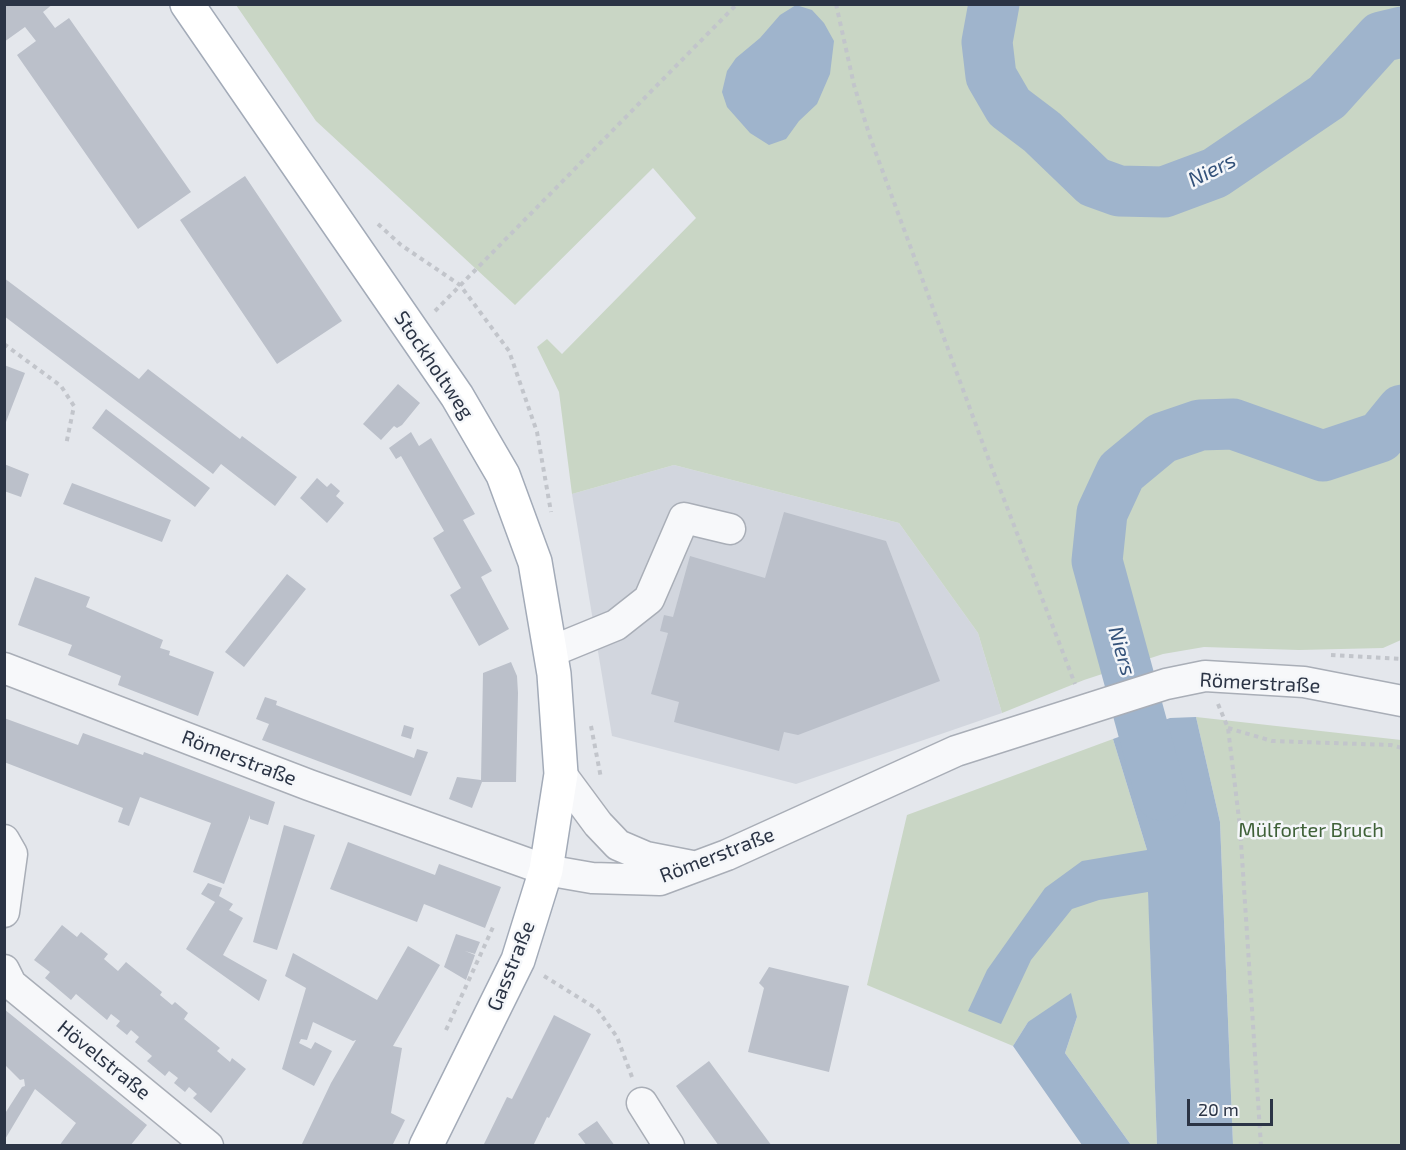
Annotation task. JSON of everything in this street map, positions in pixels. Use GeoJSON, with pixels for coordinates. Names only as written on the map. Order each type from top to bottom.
{"type":"FeatureCollection","features":[{"type":"Feature","properties":{"kind":"main road","name":"Stockholtweg"},"geometry":{"type":"LineString","coordinates":[[187,4],[457,396],[503,474],[536,562],[550,652],[561,774]]}},
{"type":"Feature","properties":{"kind":"main road","name":"Gasstraße"},"geometry":{"type":"LineString","coordinates":[[426,1146],[518,960],[546,870],[561,774]]}},
{"type":"Feature","properties":{"kind":"street"},"geometry":{"type":"LineString","coordinates":[[550,652],[616,625],[649,599],[684,518],[730,529]]}},
{"type":"Feature","properties":{"kind":"street","name":"Römerstraße"},"geometry":{"type":"LineString","coordinates":[[4,668],[309,785],[546,870],[592,878],[660,880],[695,867],[956,751],[1086,698],[1205,676],[1304,682],[1401,701]]}},
{"type":"Feature","properties":{"kind":"street"},"geometry":{"type":"LineString","coordinates":[[561,774],[598,824],[618,845],[646,857],[695,867]]}},
{"type":"Feature","properties":{"kind":"street"},"geometry":{"type":"LineString","coordinates":[[4,840],[12,854],[4,912]]}},
{"type":"Feature","properties":{"kind":"street","name":"Hövelstraße"},"geometry":{"type":"LineString","coordinates":[[4,970],[11,984],[208,1146]]}},
{"type":"Feature","properties":{"kind":"street"},"geometry":{"type":"LineString","coordinates":[[642,1103],[669,1146]]}},
{"type":"Feature","properties":{"kind":"path"},"geometry":{"type":"LineString","coordinates":[[413,332],[737,4]]}},
{"type":"Feature","properties":{"kind":"path"},"geometry":{"type":"LineString","coordinates":[[836,4],[854,85],[870,137],[990,463],[1086,698]]}},
{"type":"Feature","properties":{"kind":"path"},"geometry":{"type":"LineString","coordinates":[[4,344],[61,386],[74,406],[66,445]]}},
{"type":"Feature","properties":{"kind":"path"},"geometry":{"type":"LineString","coordinates":[[1261,1146],[1240,827],[1228,728],[1272,741],[1391,745],[1401,748]]}},
{"type":"Feature","properties":{"kind":"path"},"geometry":{"type":"LineString","coordinates":[[518,960],[597,1009],[617,1037],[642,1103]]}},
{"type":"Feature","properties":{"kind":"shaded area"},"geometry":{"type":"Polygon","coordinates":[[[674,465],[899,523],[978,633],[1002,713],[796,784],[612,736],[572,494],[674,465]]]}},
{"type":"Feature","properties":{"kind":"green space"},"geometry":{"type":"Polygon","coordinates":[[[236,5],[1401,5],[1401,640],[1383,648],[1299,650],[1204,647],[1163,654],[1084,680],[1002,713],[978,633],[899,523],[674,465],[572,494],[559,392],[537,347],[547,339],[562,354],[696,218],[653,168],[515,305],[316,121],[236,5]]]}},
{"type":"Feature","properties":{"kind":"green space","name":"Mülforter Bruch"},"geometry":{"type":"Polygon","coordinates":[[[1196,717],[1401,740],[1401,1145],[1233,1145],[1220,822],[1196,717]]]}},
{"type":"Feature","properties":{"kind":"green space"},"geometry":{"type":"Polygon","coordinates":[[[1113,739],[1147,850],[1157,1145],[1131,1145],[1065,1053],[1077,1017],[1028,1022],[1013,1046],[867,985],[907,815],[1113,739]]]}},
{"type":"Feature","properties":{"kind":"water"},"geometry":{"type":"Polygon","coordinates":[[[796,5],[812,10],[824,23],[834,41],[830,74],[817,104],[799,121],[786,139],[769,145],[750,133],[727,107],[722,92],[727,71],[736,58],[760,38],[780,15],[796,5]]]}},
{"type":"Feature","properties":{"kind":"water"},"geometry":{"type":"Polygon","coordinates":[[[1196,717],[1220,822],[1233,1145],[1157,1145],[1148,892],[1099,900],[1072,909],[1031,960],[1001,1024],[968,1011],[987,970],[1045,888],[1082,861],[1147,850],[1113,739],[1170,718],[1196,717]]]}},
{"type":"Feature","properties":{"kind":"water"},"geometry":{"type":"Polygon","coordinates":[[[1071,993],[1077,1017],[1065,1053],[1131,1145],[1082,1145],[1013,1046],[1028,1022],[1071,993]]]}},
{"type":"Feature","properties":{"kind":"building"},"geometry":{"type":"Polygon","coordinates":[[[4,4],[53,4],[43,12],[55,28],[69,18],[191,192],[138,229],[17,55],[36,41],[25,27],[4,42],[4,4]]]}},
{"type":"Feature","properties":{"kind":"building"},"geometry":{"type":"Polygon","coordinates":[[[245,176],[342,321],[277,364],[180,220],[245,176]]]}},
{"type":"Feature","properties":{"kind":"building"},"geometry":{"type":"Polygon","coordinates":[[[4,278],[139,379],[148,369],[240,439],[242,436],[297,477],[275,506],[221,464],[213,474],[4,316],[4,278]]]}},
{"type":"Feature","properties":{"kind":"building"},"geometry":{"type":"Polygon","coordinates":[[[4,365],[25,373],[6,422],[4,421],[4,365]]]}},
{"type":"Feature","properties":{"kind":"building"},"geometry":{"type":"Polygon","coordinates":[[[398,384],[420,403],[402,425],[397,428],[394,426],[381,440],[363,424],[398,384]]]}},
{"type":"Feature","properties":{"kind":"building"},"geometry":{"type":"Polygon","coordinates":[[[106,409],[210,488],[195,507],[92,428],[106,409]]]}},
{"type":"Feature","properties":{"kind":"building"},"geometry":{"type":"Polygon","coordinates":[[[411,432],[419,446],[431,438],[475,514],[463,520],[492,571],[481,577],[509,629],[479,646],[450,595],[461,588],[433,538],[444,531],[401,456],[396,459],[389,448],[411,432]]]}},
{"type":"Feature","properties":{"kind":"building"},"geometry":{"type":"Polygon","coordinates":[[[4,464],[29,474],[21,497],[4,491],[4,464]]]}},
{"type":"Feature","properties":{"kind":"building"},"geometry":{"type":"Polygon","coordinates":[[[317,478],[327,487],[331,483],[340,491],[336,496],[344,503],[327,523],[300,498],[317,478]]]}},
{"type":"Feature","properties":{"kind":"building"},"geometry":{"type":"Polygon","coordinates":[[[72,483],[171,520],[162,542],[63,504],[72,483]]]}},
{"type":"Feature","properties":{"kind":"building"},"geometry":{"type":"Polygon","coordinates":[[[784,512],[886,541],[940,681],[798,735],[784,732],[779,751],[674,722],[679,702],[651,694],[668,633],[660,631],[664,615],[673,617],[690,556],[765,578],[784,512]]]}},
{"type":"Feature","properties":{"kind":"building"},"geometry":{"type":"Polygon","coordinates":[[[287,574],[306,589],[244,667],[225,652],[287,574]]]}},
{"type":"Feature","properties":{"kind":"building"},"geometry":{"type":"Polygon","coordinates":[[[35,577],[90,597],[86,607],[163,640],[160,648],[170,651],[169,655],[214,672],[198,716],[118,685],[121,676],[68,655],[72,645],[18,625],[35,577]]]}},
{"type":"Feature","properties":{"kind":"building"},"geometry":{"type":"Polygon","coordinates":[[[511,662],[517,676],[518,693],[516,782],[482,782],[472,808],[449,799],[457,777],[481,780],[483,673],[511,662]]]}},
{"type":"Feature","properties":{"kind":"building"},"geometry":{"type":"Polygon","coordinates":[[[265,697],[277,701],[276,705],[414,758],[417,749],[428,752],[411,796],[262,740],[269,724],[256,719],[265,697]]]}},
{"type":"Feature","properties":{"kind":"building"},"geometry":{"type":"Polygon","coordinates":[[[4,718],[78,745],[83,733],[143,755],[144,752],[275,802],[268,825],[250,819],[250,815],[224,884],[193,872],[211,823],[140,797],[129,826],[118,822],[123,808],[4,762],[4,718]]]}},
{"type":"Feature","properties":{"kind":"building"},"geometry":{"type":"Polygon","coordinates":[[[404,725],[414,728],[411,739],[401,736],[404,725]]]}},
{"type":"Feature","properties":{"kind":"building"},"geometry":{"type":"Polygon","coordinates":[[[284,825],[315,835],[277,950],[253,942],[284,825]]]}},
{"type":"Feature","properties":{"kind":"building"},"geometry":{"type":"Polygon","coordinates":[[[348,842],[435,875],[439,864],[501,887],[485,928],[424,904],[417,922],[330,889],[348,842]]]}},
{"type":"Feature","properties":{"kind":"building"},"geometry":{"type":"Polygon","coordinates":[[[208,883],[222,888],[219,896],[233,904],[229,910],[243,918],[223,955],[267,980],[259,1001],[186,949],[215,902],[201,894],[208,883]]]}},
{"type":"Feature","properties":{"kind":"building"},"geometry":{"type":"Polygon","coordinates":[[[62,925],[77,937],[81,932],[108,954],[104,959],[118,971],[126,962],[162,992],[160,995],[172,1005],[175,1002],[188,1013],[184,1019],[220,1048],[217,1051],[230,1062],[232,1058],[246,1069],[211,1113],[193,1098],[197,1094],[189,1087],[185,1092],[174,1083],[178,1078],[169,1071],[165,1076],[147,1061],[152,1056],[135,1042],[139,1037],[131,1030],[127,1035],[116,1026],[120,1021],[111,1014],[107,1020],[76,994],[71,1000],[45,978],[50,972],[34,960],[62,925]]]}},
{"type":"Feature","properties":{"kind":"building"},"geometry":{"type":"Polygon","coordinates":[[[456,934],[480,942],[475,954],[465,951],[475,955],[466,980],[444,967],[456,934]]]}},
{"type":"Feature","properties":{"kind":"building"},"geometry":{"type":"Polygon","coordinates":[[[408,946],[440,965],[393,1046],[402,1048],[391,1113],[405,1120],[392,1146],[301,1146],[331,1083],[356,1040],[353,1041],[313,1022],[307,1040],[301,1039],[299,1043],[311,1049],[315,1042],[332,1051],[314,1086],[282,1069],[306,988],[285,976],[293,953],[377,1000],[408,946]]]}},
{"type":"Feature","properties":{"kind":"building"},"geometry":{"type":"Polygon","coordinates":[[[769,967],[849,986],[829,1072],[748,1052],[764,988],[759,983],[769,967]]]}},
{"type":"Feature","properties":{"kind":"building"},"geometry":{"type":"Polygon","coordinates":[[[4,1009],[147,1125],[130,1146],[59,1146],[76,1123],[35,1089],[4,1141],[4,1115],[22,1087],[25,1086],[24,1079],[20,1080],[4,1064],[4,1009]]]}},
{"type":"Feature","properties":{"kind":"building"},"geometry":{"type":"Polygon","coordinates":[[[554,1015],[591,1034],[549,1118],[547,1117],[533,1146],[483,1146],[507,1097],[512,1099],[554,1015]]]}},
{"type":"Feature","properties":{"kind":"building"},"geometry":{"type":"Polygon","coordinates":[[[709,1061],[772,1146],[719,1146],[676,1086],[709,1061]]]}},
{"type":"Feature","properties":{"kind":"building"},"geometry":{"type":"Polygon","coordinates":[[[597,1121],[615,1146],[587,1146],[578,1134],[597,1121]]]}},
{"type":"Feature","properties":{"kind":"waterway","name":"Niers"},"geometry":{"type":"LineString","coordinates":[[994,4],[987,42],[991,76],[1009,107],[1042,132],[1094,182],[1119,191],[1164,192],[1215,173],[1327,97],[1381,37],[1402,32]]}},
{"type":"Feature","properties":{"kind":"waterway","name":"Niers"},"geometry":{"type":"LineString","coordinates":[[1161,795],[1097,561],[1102,513],[1121,472],[1162,438],[1200,425],[1233,424],[1323,456],[1380,437],[1402,410]]}}]}
